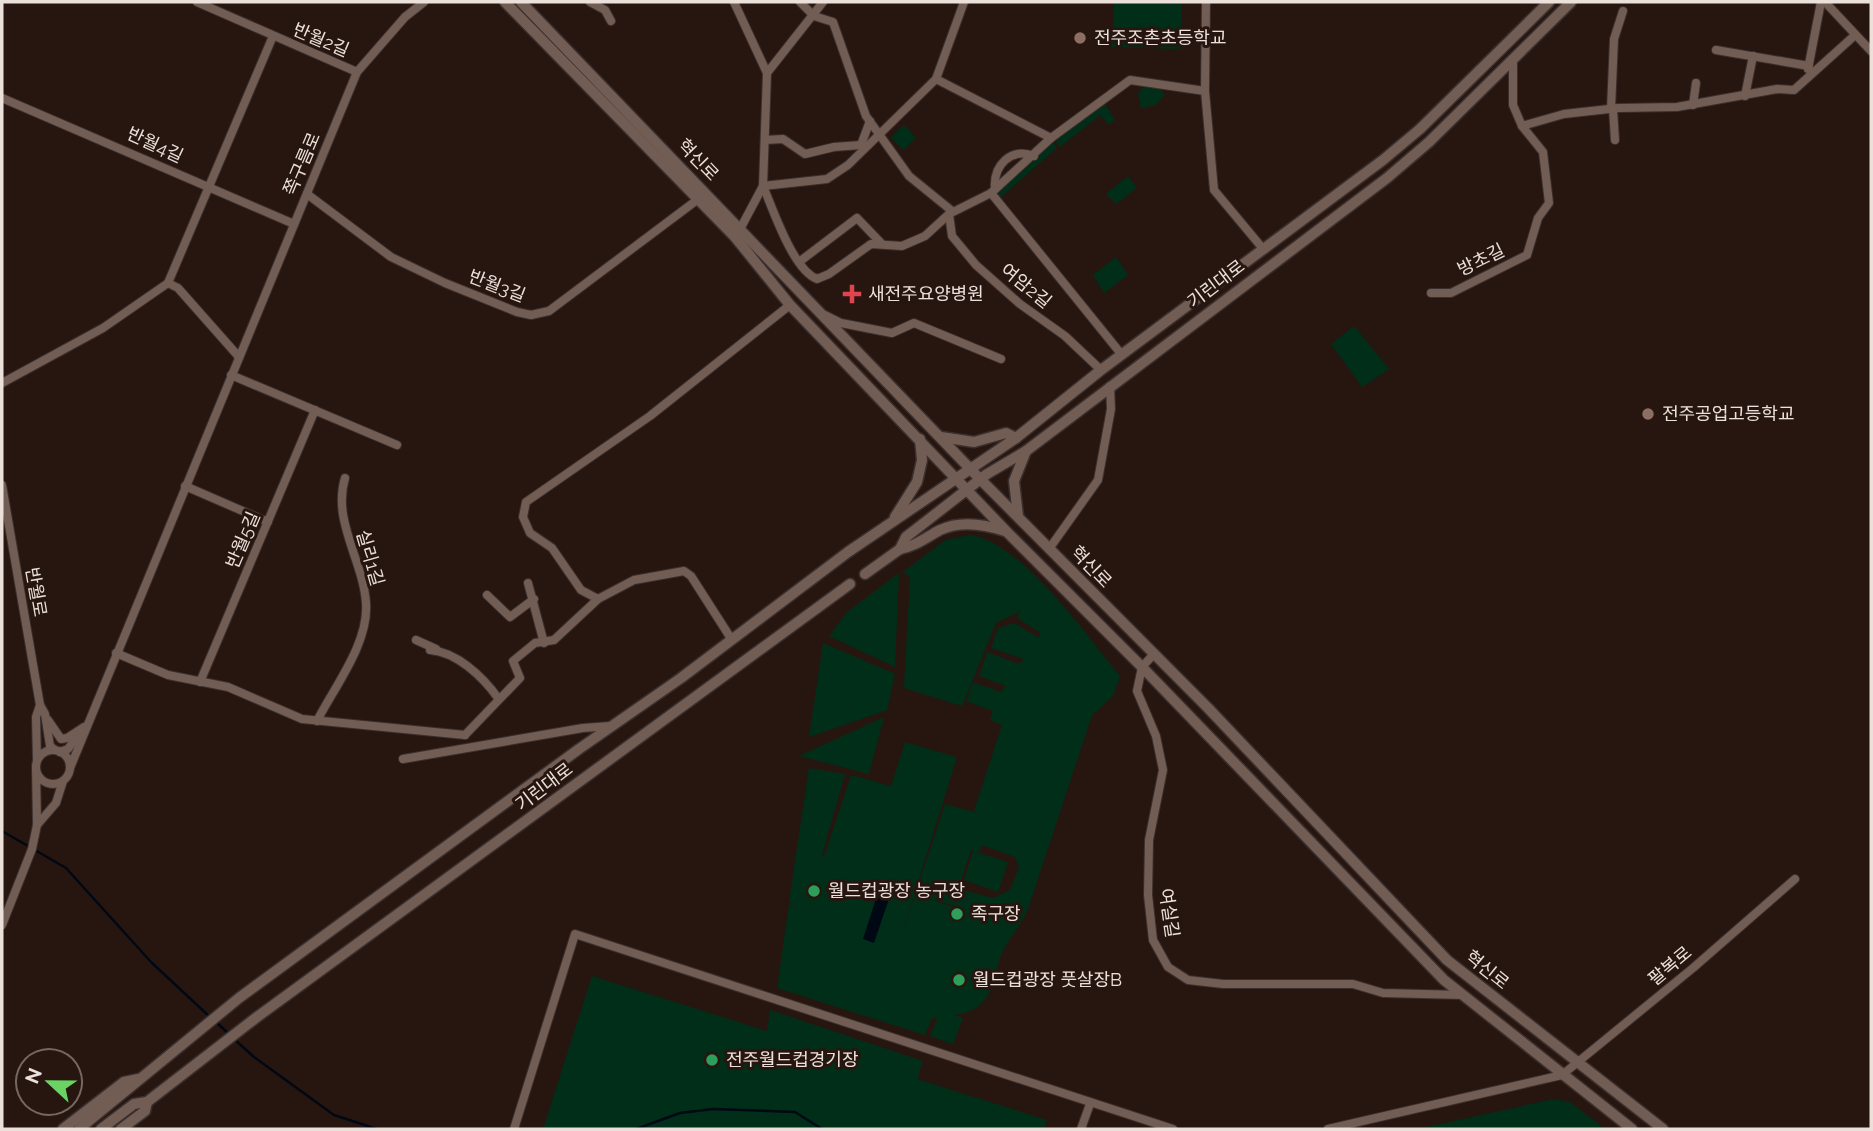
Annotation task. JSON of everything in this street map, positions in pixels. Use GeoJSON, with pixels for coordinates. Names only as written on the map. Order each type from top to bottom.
{"type":"FeatureCollection","features":[{"type":"Feature","properties":{"kind":"street","name":"반월2길"},"geometry":{"type":"LineString","coordinates":[[197,2],[357,72]]}},
{"type":"Feature","properties":{"kind":"street","name":"쪽구름로"},"geometry":{"type":"LineString","coordinates":[[70,768],[84,727],[357,72],[405,17],[424,2]]}},
{"type":"Feature","properties":{"kind":"street","name":"혁신로"},"geometry":{"type":"LineString","coordinates":[[505,2],[825,317],[980,479],[1208,708],[1447,960],[1663,1129]]}},
{"type":"Feature","properties":{"kind":"street","name":"혁신로"},"geometry":{"type":"LineString","coordinates":[[520,2],[702,197]]}},
{"type":"Feature","properties":{"kind":"street"},"geometry":{"type":"LineString","coordinates":[[590,2],[605,10],[611,21]]}},
{"type":"Feature","properties":{"kind":"street"},"geometry":{"type":"LineString","coordinates":[[734,2],[767,73],[763,186],[738,234]]}},
{"type":"Feature","properties":{"kind":"street"},"geometry":{"type":"LineString","coordinates":[[800,2],[814,16],[833,22],[870,121],[909,176],[951,212]]}},
{"type":"Feature","properties":{"kind":"street"},"geometry":{"type":"LineString","coordinates":[[767,73],[823,2]]}},
{"type":"Feature","properties":{"kind":"street"},"geometry":{"type":"LineString","coordinates":[[763,186],[827,179],[880,135],[936,79],[964,2]]}},
{"type":"Feature","properties":{"kind":"street","name":"기린대로"},"geometry":{"type":"LineString","coordinates":[[1206,2],[1205,91],[1214,190],[1264,250]]}},
{"type":"Feature","properties":{"kind":"street","name":"기린대로"},"geometry":{"type":"LineString","coordinates":[[138,1079],[239,998],[956,476],[1016,438],[1101,370],[1264,250],[1420,129],[1549,2]]}},
{"type":"Feature","properties":{"kind":"street","name":"기린대로"},"geometry":{"type":"LineString","coordinates":[[865,574],[900,549],[906,537],[980,479],[1026,451],[1387,177],[1429,142],[1572,2]]}},
{"type":"Feature","properties":{"kind":"street"},"geometry":{"type":"LineString","coordinates":[[1823,2],[1871,51]]}},
{"type":"Feature","properties":{"kind":"street"},"geometry":{"type":"LineString","coordinates":[[1806,79],[1823,2]]}},
{"type":"Feature","properties":{"kind":"street"},"geometry":{"type":"LineString","coordinates":[[1615,140],[1612,109],[1614,39],[1623,11]]}},
{"type":"Feature","properties":{"kind":"street"},"geometry":{"type":"LineString","coordinates":[[2,383],[103,328],[167,283],[273,36]]}},
{"type":"Feature","properties":{"kind":"street"},"geometry":{"type":"LineString","coordinates":[[1522,125],[1564,114],[1693,105],[1777,89],[1794,90],[1854,36]]}},
{"type":"Feature","properties":{"kind":"street"},"geometry":{"type":"LineString","coordinates":[[1716,50],[1809,66]]}},
{"type":"Feature","properties":{"kind":"street"},"geometry":{"type":"LineString","coordinates":[[1745,96],[1753,56]]}},
{"type":"Feature","properties":{"kind":"street","name":"방초길"},"geometry":{"type":"LineString","coordinates":[[1431,293],[1451,293],[1527,255],[1538,218],[1549,203],[1543,152],[1522,125],[1513,105],[1513,60]]}},
{"type":"Feature","properties":{"kind":"street"},"geometry":{"type":"LineString","coordinates":[[936,79],[1051,138]]}},
{"type":"Feature","properties":{"kind":"street"},"geometry":{"type":"LineString","coordinates":[[763,186],[797,260],[811,277],[824,277],[871,244],[902,246],[925,236],[951,212],[993,191],[1051,138],[1130,80],[1205,91]]}},
{"type":"Feature","properties":{"kind":"street"},"geometry":{"type":"LineString","coordinates":[[1693,105],[1696,83]]}},
{"type":"Feature","properties":{"kind":"street","name":"반월4길"},"geometry":{"type":"LineString","coordinates":[[2,98],[294,224]]}},
{"type":"Feature","properties":{"kind":"street"},"geometry":{"type":"LineString","coordinates":[[765,140],[783,139],[805,154],[834,147],[861,145],[870,121]]}},
{"type":"Feature","properties":{"kind":"street"},"geometry":{"type":"LineString","coordinates":[[1034,156],[1018,153],[1007,157],[996,172],[993,191],[1122,355]]}},
{"type":"Feature","properties":{"kind":"street","name":"반월3길"},"geometry":{"type":"LineString","coordinates":[[307,194],[391,257],[445,283],[531,315],[549,311],[702,197]]}},
{"type":"Feature","properties":{"kind":"street","name":"여암2길"},"geometry":{"type":"LineString","coordinates":[[951,212],[952,236],[976,265],[1020,303],[1065,336],[1101,370]]}},
{"type":"Feature","properties":{"kind":"street"},"geometry":{"type":"LineString","coordinates":[[797,260],[857,218],[883,244]]}},
{"type":"Feature","properties":{"kind":"street","name":"혁신로"},"geometry":{"type":"LineString","coordinates":[[738,234],[790,305],[1386,921],[1464,995],[1632,1129]]}},
{"type":"Feature","properties":{"kind":"street"},"geometry":{"type":"LineString","coordinates":[[167,283],[178,288],[239,358]]}},
{"type":"Feature","properties":{"kind":"street"},"geometry":{"type":"LineString","coordinates":[[598,598],[581,590],[552,548],[530,533],[523,517],[526,502],[650,416],[790,305]]}},
{"type":"Feature","properties":{"kind":"street"},"geometry":{"type":"LineString","coordinates":[[825,317],[826,314],[841,323],[892,333],[914,323],[1001,359]]}},
{"type":"Feature","properties":{"kind":"street"},"geometry":{"type":"LineString","coordinates":[[231,375],[397,445]]}},
{"type":"Feature","properties":{"kind":"street"},"geometry":{"type":"LineString","coordinates":[[1049,549],[1098,480],[1111,409],[1110,386]]}},
{"type":"Feature","properties":{"kind":"street","name":"반월5길"},"geometry":{"type":"LineString","coordinates":[[200,682],[315,410]]}},
{"type":"Feature","properties":{"kind":"street"},"geometry":{"type":"LineString","coordinates":[[939,436],[968,442],[1006,433],[1016,438]]}},
{"type":"Feature","properties":{"kind":"street"},"geometry":{"type":"LineString","coordinates":[[892,523],[916,482],[922,460],[920,439]]}},
{"type":"Feature","properties":{"kind":"street"},"geometry":{"type":"LineString","coordinates":[[1019,518],[1014,481],[1026,451]]}},
{"type":"Feature","properties":{"kind":"street","name":"실리1길"},"geometry":{"type":"LineString","coordinates":[[317,720],[361,636],[366,605],[359,565],[343,521],[339,497],[345,478]]}},
{"type":"Feature","properties":{"kind":"street","name":"반월로"},"geometry":{"type":"LineString","coordinates":[[2,485],[40,705]]}},
{"type":"Feature","properties":{"kind":"street"},"geometry":{"type":"LineString","coordinates":[[185,486],[268,522]]}},
{"type":"Feature","properties":{"kind":"street"},"geometry":{"type":"LineString","coordinates":[[900,549],[914,546],[941,529],[958,524],[989,526],[1006,531]]}},
{"type":"Feature","properties":{"kind":"street"},"geometry":{"type":"LineString","coordinates":[[465,735],[520,678],[513,661],[535,643],[554,640],[598,598],[635,580],[684,571],[691,576],[732,640]]}},
{"type":"Feature","properties":{"kind":"street"},"geometry":{"type":"LineString","coordinates":[[528,583],[544,643]]}},
{"type":"Feature","properties":{"kind":"street","name":"기린대로"},"geometry":{"type":"LineString","coordinates":[[147,1102],[257,1017],[849,584]]}},
{"type":"Feature","properties":{"kind":"street"},"geometry":{"type":"LineString","coordinates":[[487,595],[510,617],[534,599]]}},
{"type":"Feature","properties":{"kind":"street"},"geometry":{"type":"LineString","coordinates":[[416,640],[483,676],[498,698]]}},
{"type":"Feature","properties":{"kind":"street"},"geometry":{"type":"LineString","coordinates":[[116,653],[168,675],[228,687],[302,719],[465,735]]}},
{"type":"Feature","properties":{"kind":"street"},"geometry":{"type":"LineString","coordinates":[[1142,667],[1153,655]]}},
{"type":"Feature","properties":{"kind":"street","name":"여실길"},"geometry":{"type":"LineString","coordinates":[[1142,667],[1137,691],[1156,736],[1163,770],[1149,840],[1149,895],[1153,940],[1168,967],[1188,980],[1223,984],[1353,984],[1383,993],[1464,995]]}},
{"type":"Feature","properties":{"kind":"street"},"geometry":{"type":"LineString","coordinates":[[40,705],[61,739],[68,738],[84,727]]}},
{"type":"Feature","properties":{"kind":"street"},"geometry":{"type":"LineString","coordinates":[[2,925],[25,873],[37,825],[36,718],[40,705]]}},
{"type":"Feature","properties":{"kind":"street"},"geometry":{"type":"LineString","coordinates":[[37,825],[56,803],[70,768],[67,758],[50,746],[46,718]]}},
{"type":"Feature","properties":{"kind":"street"},"geometry":{"type":"LineString","coordinates":[[402,759],[467,746],[612,726]]}},
{"type":"Feature","properties":{"kind":"street"},"geometry":{"type":"LineString","coordinates":[[37,764],[44,753],[68,749],[84,727]]}},
{"type":"Feature","properties":{"kind":"street"},"geometry":{"type":"LineString","coordinates":[[465,735],[467,746]]}},
{"type":"Feature","properties":{"kind":"street"},"geometry":{"type":"LineString","coordinates":[[37,764],[43,782],[54,785],[64,781]]}},
{"type":"Feature","properties":{"kind":"street","name":"팔복로"},"geometry":{"type":"LineString","coordinates":[[1562,1075],[1795,879]]}},
{"type":"Feature","properties":{"kind":"street"},"geometry":{"type":"LineString","coordinates":[[514,1129],[575,934],[1173,1129]]}},
{"type":"Feature","properties":{"kind":"street"},"geometry":{"type":"LineString","coordinates":[[1328,1129],[1562,1075]]}},
{"type":"Feature","properties":{"kind":"street"},"geometry":{"type":"LineString","coordinates":[[63,1129],[124,1082],[138,1079]]}},
{"type":"Feature","properties":{"kind":"street"},"geometry":{"type":"LineString","coordinates":[[79,1129],[131,1090],[138,1079]]}},
{"type":"Feature","properties":{"kind":"street"},"geometry":{"type":"LineString","coordinates":[[101,1129],[134,1104],[147,1102],[145,1111],[121,1129]]}},
{"type":"Feature","properties":{"kind":"street"},"geometry":{"type":"LineString","coordinates":[[1082,1129],[1090,1104]]}},
{"type":"Feature","properties":{"kind":"green space"},"geometry":{"type":"Polygon","coordinates":[[[1114,2],[1182,2],[1180,49],[1112,47],[1114,2]]]}},
{"type":"Feature","properties":{"kind":"green space"},"geometry":{"type":"Polygon","coordinates":[[[1157,86],[1165,95],[1155,105],[1141,108],[1138,94],[1142,88],[1157,86]]]}},
{"type":"Feature","properties":{"kind":"green space"},"geometry":{"type":"Polygon","coordinates":[[[1105,104],[1115,120],[1109,125],[1100,115],[1060,147],[1055,140],[1105,104]]]}},
{"type":"Feature","properties":{"kind":"green space"},"geometry":{"type":"Polygon","coordinates":[[[904,125],[916,138],[903,150],[891,137],[904,125]]]}},
{"type":"Feature","properties":{"kind":"green space"},"geometry":{"type":"Polygon","coordinates":[[[1053,142],[1057,148],[999,199],[994,193],[1053,142]]]}},
{"type":"Feature","properties":{"kind":"green space"},"geometry":{"type":"Polygon","coordinates":[[[1128,176],[1137,188],[1116,204],[1106,194],[1128,176]]]}},
{"type":"Feature","properties":{"kind":"green space"},"geometry":{"type":"Polygon","coordinates":[[[1116,257],[1128,275],[1104,293],[1093,275],[1116,257]]]}},
{"type":"Feature","properties":{"kind":"green space"},"geometry":{"type":"Polygon","coordinates":[[[1354,326],[1389,369],[1362,387],[1331,344],[1354,326]]]}},
{"type":"Feature","properties":{"kind":"green space"},"geometry":{"type":"Polygon","coordinates":[[[971,535],[991,542],[1011,555],[1032,573],[1072,616],[1120,676],[1113,696],[1092,715],[1028,909],[1005,947],[985,999],[978,1007],[953,1015],[963,1018],[953,1044],[930,1036],[938,1017],[932,1018],[925,1035],[777,988],[789,904],[793,905],[789,901],[809,768],[845,774],[822,855],[824,857],[851,775],[891,786],[905,742],[957,757],[901,937],[945,804],[978,813],[974,811],[1002,725],[990,720],[993,711],[966,701],[973,682],[1001,692],[1006,686],[979,676],[987,652],[1019,664],[1024,659],[991,648],[998,628],[1014,623],[1038,637],[1041,633],[1017,618],[1020,611],[996,623],[962,706],[904,688],[910,577],[903,572],[945,540],[971,535]],[[982,845],[979,852],[971,850],[953,905],[924,897],[953,907],[959,889],[993,898],[1010,890],[1019,867],[1015,857],[982,845]]]}},
{"type":"Feature","properties":{"kind":"green space"},"geometry":{"type":"Polygon","coordinates":[[[899,573],[895,667],[829,636],[847,612],[899,573]]]}},
{"type":"Feature","properties":{"kind":"green space"},"geometry":{"type":"Polygon","coordinates":[[[823,643],[895,674],[887,710],[809,737],[823,643]]]}},
{"type":"Feature","properties":{"kind":"green space"},"geometry":{"type":"Polygon","coordinates":[[[884,717],[869,774],[799,756],[873,722],[884,717]]]}},
{"type":"Feature","properties":{"kind":"green space"},"geometry":{"type":"Polygon","coordinates":[[[973,851],[1008,862],[998,892],[964,880],[973,851]]]}},
{"type":"Feature","properties":{"kind":"green space","name":"전주월드컵경기장"},"geometry":{"type":"Polygon","coordinates":[[[592,976],[767,1031],[770,1010],[923,1061],[917,1079],[1047,1120],[1044,1129],[543,1129],[592,976]]]}},
{"type":"Feature","properties":{"kind":"green space"},"geometry":{"type":"Polygon","coordinates":[[[1554,1099],[1570,1102],[1605,1129],[1417,1129],[1554,1099]]]}},
{"type":"Feature","properties":{"kind":"shaded area"},"geometry":{"type":"Polygon","coordinates":[[[881,883],[893,887],[874,943],[863,939],[881,883]]]}},
{"type":"Feature","properties":{"kind":"waterway"},"geometry":{"type":"LineString","coordinates":[[2,831],[66,868],[151,962],[211,1018]]}},
{"type":"Feature","properties":{"kind":"waterway"},"geometry":{"type":"LineString","coordinates":[[216,1022],[229,1034]]}},
{"type":"Feature","properties":{"kind":"waterway"},"geometry":{"type":"LineString","coordinates":[[234,1039],[254,1057],[334,1115],[377,1129]]}},
{"type":"Feature","properties":{"kind":"waterway"},"geometry":{"type":"LineString","coordinates":[[636,1129],[680,1113],[713,1109],[795,1112],[822,1129]]}},
{"type":"Feature","properties":{"kind":"place","name":"전주조촌초등학교"},"geometry":{"type":"Point","coordinates":[1080,38]}},
{"type":"Feature","properties":{"kind":"place","name":"새전주요양병원"},"geometry":{"type":"Point","coordinates":[852,294]}},
{"type":"Feature","properties":{"kind":"place","name":"전주공업고등학교"},"geometry":{"type":"Point","coordinates":[1648,414]}},
{"type":"Feature","properties":{"kind":"place","name":"월드컵광장 농구장"},"geometry":{"type":"Point","coordinates":[814,891]}},
{"type":"Feature","properties":{"kind":"place","name":"족구장"},"geometry":{"type":"Point","coordinates":[957,914]}},
{"type":"Feature","properties":{"kind":"place","name":"월드컵광장 풋살장B"},"geometry":{"type":"Point","coordinates":[959,980]}},
{"type":"Feature","properties":{"kind":"place","name":"전주월드컵경기장"},"geometry":{"type":"Point","coordinates":[712,1060]}}]}
